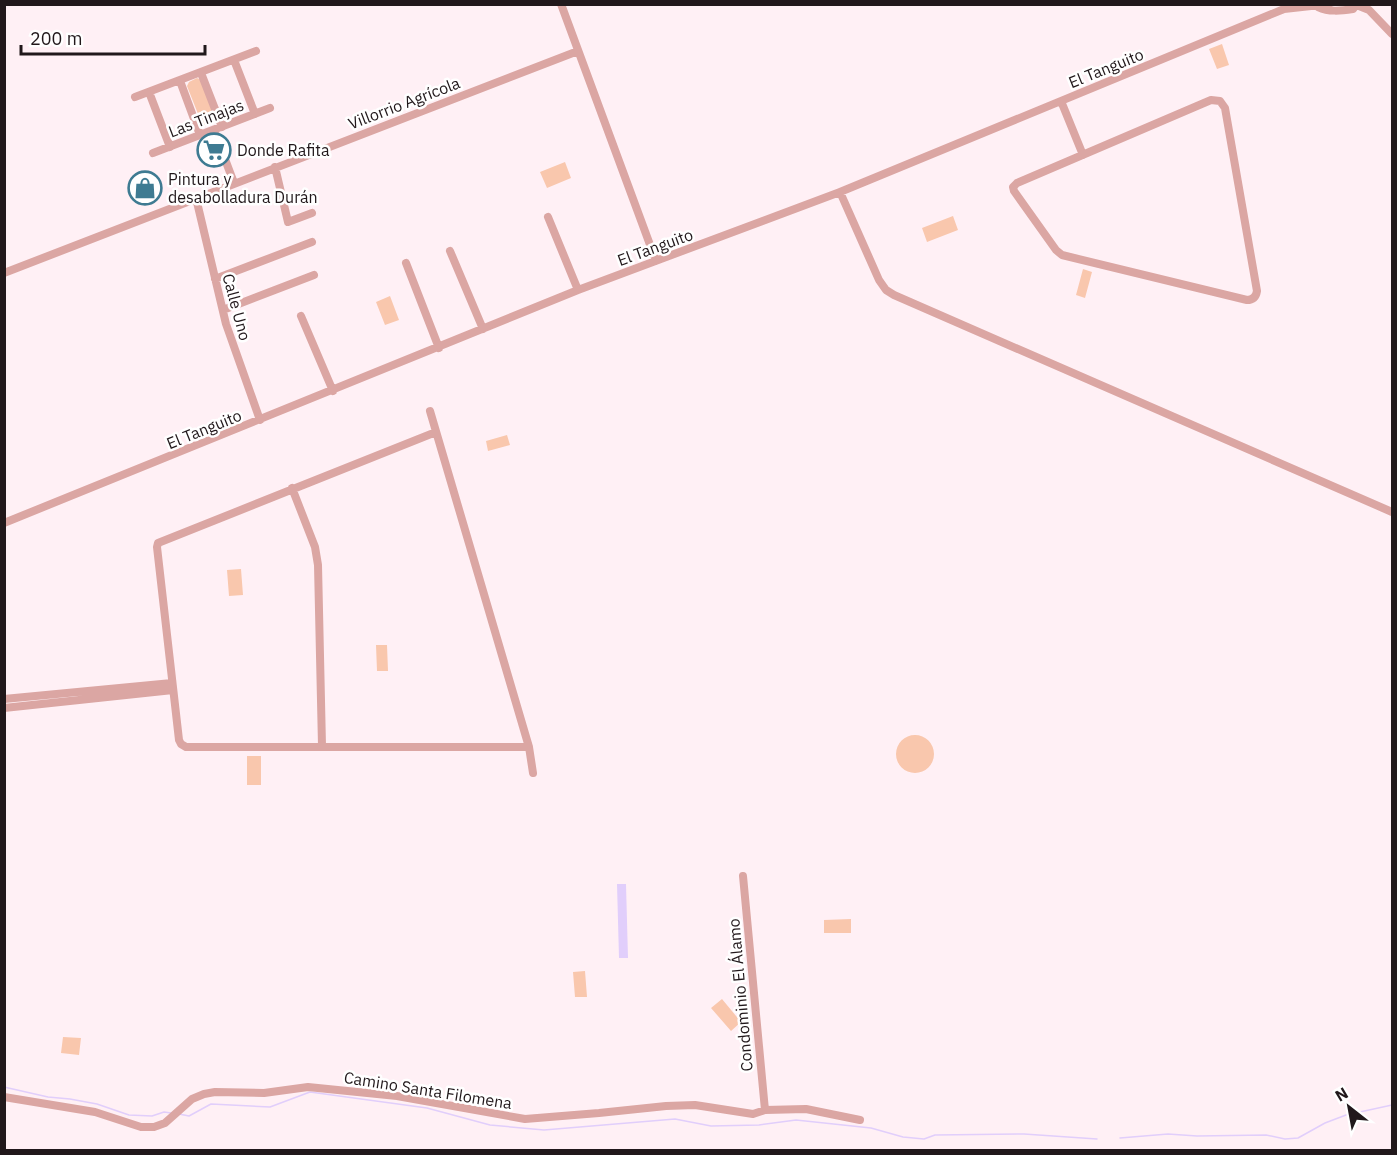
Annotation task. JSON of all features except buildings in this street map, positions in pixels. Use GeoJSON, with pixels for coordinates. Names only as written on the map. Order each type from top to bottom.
{"type":"FeatureCollection","features":[{"type":"Feature","properties":{"kind":"street"},"geometry":{"type":"LineString","coordinates":[[561,4],[656,261]]}},
{"type":"Feature","properties":{"kind":"street","name":"El Tanguito"},"geometry":{"type":"LineString","coordinates":[[4,523],[578,290],[840,192],[1284,9],[1329,4]]}},
{"type":"Feature","properties":{"kind":"street","name":"El Tanguito"},"geometry":{"type":"LineString","coordinates":[[1317,6],[1326,10],[1340,10],[1353,9],[1355,5],[1369,10],[1392,34]]}},
{"type":"Feature","properties":{"kind":"street"},"geometry":{"type":"LineString","coordinates":[[135,97],[256,51]]}},
{"type":"Feature","properties":{"kind":"street","name":"Villorrio Agrícola"},"geometry":{"type":"LineString","coordinates":[[4,273],[578,51]]}},
{"type":"Feature","properties":{"kind":"street"},"geometry":{"type":"LineString","coordinates":[[234,60],[255,114]]}},
{"type":"Feature","properties":{"kind":"street"},"geometry":{"type":"LineString","coordinates":[[201,73],[234,183]]}},
{"type":"Feature","properties":{"kind":"street"},"geometry":{"type":"LineString","coordinates":[[180,81],[200,135]]}},
{"type":"Feature","properties":{"kind":"street"},"geometry":{"type":"LineString","coordinates":[[149,92],[170,147]]}},
{"type":"Feature","properties":{"kind":"street"},"geometry":{"type":"LineString","coordinates":[[1211,100],[1220,100],[1226,108],[1256,296],[1247,300],[1058,252],[1013,187],[1017,183],[1083,155],[1211,100]]}},
{"type":"Feature","properties":{"kind":"street"},"geometry":{"type":"LineString","coordinates":[[1061,101],[1083,155]]}},
{"type":"Feature","properties":{"kind":"street","name":"Las Tinajas"},"geometry":{"type":"LineString","coordinates":[[153,153],[270,108]]}},
{"type":"Feature","properties":{"kind":"street"},"geometry":{"type":"LineString","coordinates":[[275,167],[288,222],[312,213]]}},
{"type":"Feature","properties":{"kind":"street"},"geometry":{"type":"LineString","coordinates":[[840,192],[879,280],[886,290],[894,295],[1392,512]]}},
{"type":"Feature","properties":{"kind":"street","name":"Calle Uno"},"geometry":{"type":"LineString","coordinates":[[196,198],[229,334],[260,420]]}},
{"type":"Feature","properties":{"kind":"street"},"geometry":{"type":"LineString","coordinates":[[548,218],[578,290]]}},
{"type":"Feature","properties":{"kind":"street"},"geometry":{"type":"LineString","coordinates":[[215,279],[312,242]]}},
{"type":"Feature","properties":{"kind":"street"},"geometry":{"type":"LineString","coordinates":[[450,251],[483,329]]}},
{"type":"Feature","properties":{"kind":"street"},"geometry":{"type":"LineString","coordinates":[[406,263],[439,348]]}},
{"type":"Feature","properties":{"kind":"street"},"geometry":{"type":"LineString","coordinates":[[223,310],[314,275]]}},
{"type":"Feature","properties":{"kind":"street"},"geometry":{"type":"LineString","coordinates":[[301,315],[333,391]]}},
{"type":"Feature","properties":{"kind":"street"},"geometry":{"type":"LineString","coordinates":[[430,411],[529,747],[533,773]]}},
{"type":"Feature","properties":{"kind":"street"},"geometry":{"type":"LineString","coordinates":[[436,432],[158,543],[179,742],[184,747],[529,747]]}},
{"type":"Feature","properties":{"kind":"street"},"geometry":{"type":"LineString","coordinates":[[292,489],[315,547],[318,565],[322,746]]}},
{"type":"Feature","properties":{"kind":"street"},"geometry":{"type":"LineString","coordinates":[[4,699],[173,687]]}},
{"type":"Feature","properties":{"kind":"street"},"geometry":{"type":"LineString","coordinates":[[4,708],[173,687]]}},
{"type":"Feature","properties":{"kind":"street","name":"Condominio El Álamo"},"geometry":{"type":"LineString","coordinates":[[743,876],[765,1110]]}},
{"type":"Feature","properties":{"kind":"street","name":"Camino Santa Filomena"},"geometry":{"type":"LineString","coordinates":[[4,1097],[95,1112],[141,1127],[159,1125],[177,1114],[195,1098],[215,1092],[258,1094],[308,1087],[397,1096],[525,1119],[695,1105],[753,1114],[765,1110],[806,1109],[860,1120]]}},
{"type":"Feature","properties":{"kind":"shaded area"},"geometry":{"type":"Polygon","coordinates":[[[1222,44],[1229,65],[1217,69],[1209,49],[1222,44]]]}},
{"type":"Feature","properties":{"kind":"shaded area"},"geometry":{"type":"Polygon","coordinates":[[[197,78],[201,80],[216,118],[215,122],[207,126],[202,124],[187,86],[189,82],[197,78]]]}},
{"type":"Feature","properties":{"kind":"shaded area"},"geometry":{"type":"Polygon","coordinates":[[[565,162],[571,178],[547,188],[540,172],[565,162]]]}},
{"type":"Feature","properties":{"kind":"shaded area"},"geometry":{"type":"Polygon","coordinates":[[[953,216],[958,230],[927,242],[922,228],[953,216]]]}},
{"type":"Feature","properties":{"kind":"shaded area"},"geometry":{"type":"Polygon","coordinates":[[[1083,269],[1092,272],[1085,298],[1076,295],[1083,269]]]}},
{"type":"Feature","properties":{"kind":"shaded area"},"geometry":{"type":"Polygon","coordinates":[[[390,296],[399,320],[385,325],[376,302],[390,296]]]}},
{"type":"Feature","properties":{"kind":"shaded area"},"geometry":{"type":"Polygon","coordinates":[[[507,435],[510,445],[488,451],[486,441],[507,435]]]}},
{"type":"Feature","properties":{"kind":"shaded area"},"geometry":{"type":"Polygon","coordinates":[[[241,569],[243,595],[229,596],[227,570],[241,569]]]}},
{"type":"Feature","properties":{"kind":"shaded area"},"geometry":{"type":"Polygon","coordinates":[[[376,645],[387,645],[388,671],[377,671],[376,645]]]}},
{"type":"Feature","properties":{"kind":"shaded area"},"geometry":{"type":"Polygon","coordinates":[[[915,735],[922,736],[928,741],[933,747],[933,761],[928,767],[922,772],[915,773],[908,772],[902,767],[897,761],[896,754],[897,747],[902,741],[908,736],[915,735]]]}},
{"type":"Feature","properties":{"kind":"shaded area"},"geometry":{"type":"Polygon","coordinates":[[[247,756],[261,756],[261,785],[247,785],[247,756]]]}},
{"type":"Feature","properties":{"kind":"shaded area"},"geometry":{"type":"Polygon","coordinates":[[[617,884],[626,884],[628,958],[619,958],[617,884]]]}},
{"type":"Feature","properties":{"kind":"shaded area"},"geometry":{"type":"Polygon","coordinates":[[[851,919],[851,933],[824,933],[824,920],[851,919]]]}},
{"type":"Feature","properties":{"kind":"shaded area"},"geometry":{"type":"Polygon","coordinates":[[[585,971],[587,997],[575,997],[573,972],[585,971]]]}},
{"type":"Feature","properties":{"kind":"shaded area"},"geometry":{"type":"Polygon","coordinates":[[[722,999],[741,1022],[731,1031],[711,1008],[722,999]]]}},
{"type":"Feature","properties":{"kind":"shaded area"},"geometry":{"type":"Polygon","coordinates":[[[63,1037],[81,1038],[79,1055],[61,1053],[63,1037]]]}},
{"type":"Feature","properties":{"kind":"waterway"},"geometry":{"type":"LineString","coordinates":[[4,1087],[48,1097],[97,1104],[129,1115],[152,1116],[164,1112],[171,1113]]}},
{"type":"Feature","properties":{"kind":"waterway"},"geometry":{"type":"LineString","coordinates":[[179,1114],[189,1116],[211,1104],[270,1107],[310,1092],[427,1108],[490,1125],[544,1130],[675,1119],[711,1126],[759,1125],[796,1120],[871,1128],[903,1137],[924,1139],[935,1135],[1024,1134],[1097,1139]]}},
{"type":"Feature","properties":{"kind":"waterway"},"geometry":{"type":"LineString","coordinates":[[1120,1138],[1168,1134],[1266,1135],[1285,1139],[1298,1138],[1325,1123],[1346,1115],[1392,1105]]}},
{"type":"Feature","properties":{"kind":"place","name":"Donde Rafita"},"geometry":{"type":"Point","coordinates":[214,150]}},
{"type":"Feature","properties":{"kind":"place","name":"Pintura y desabolladura Durán"},"geometry":{"type":"Point","coordinates":[145,188]}}]}
